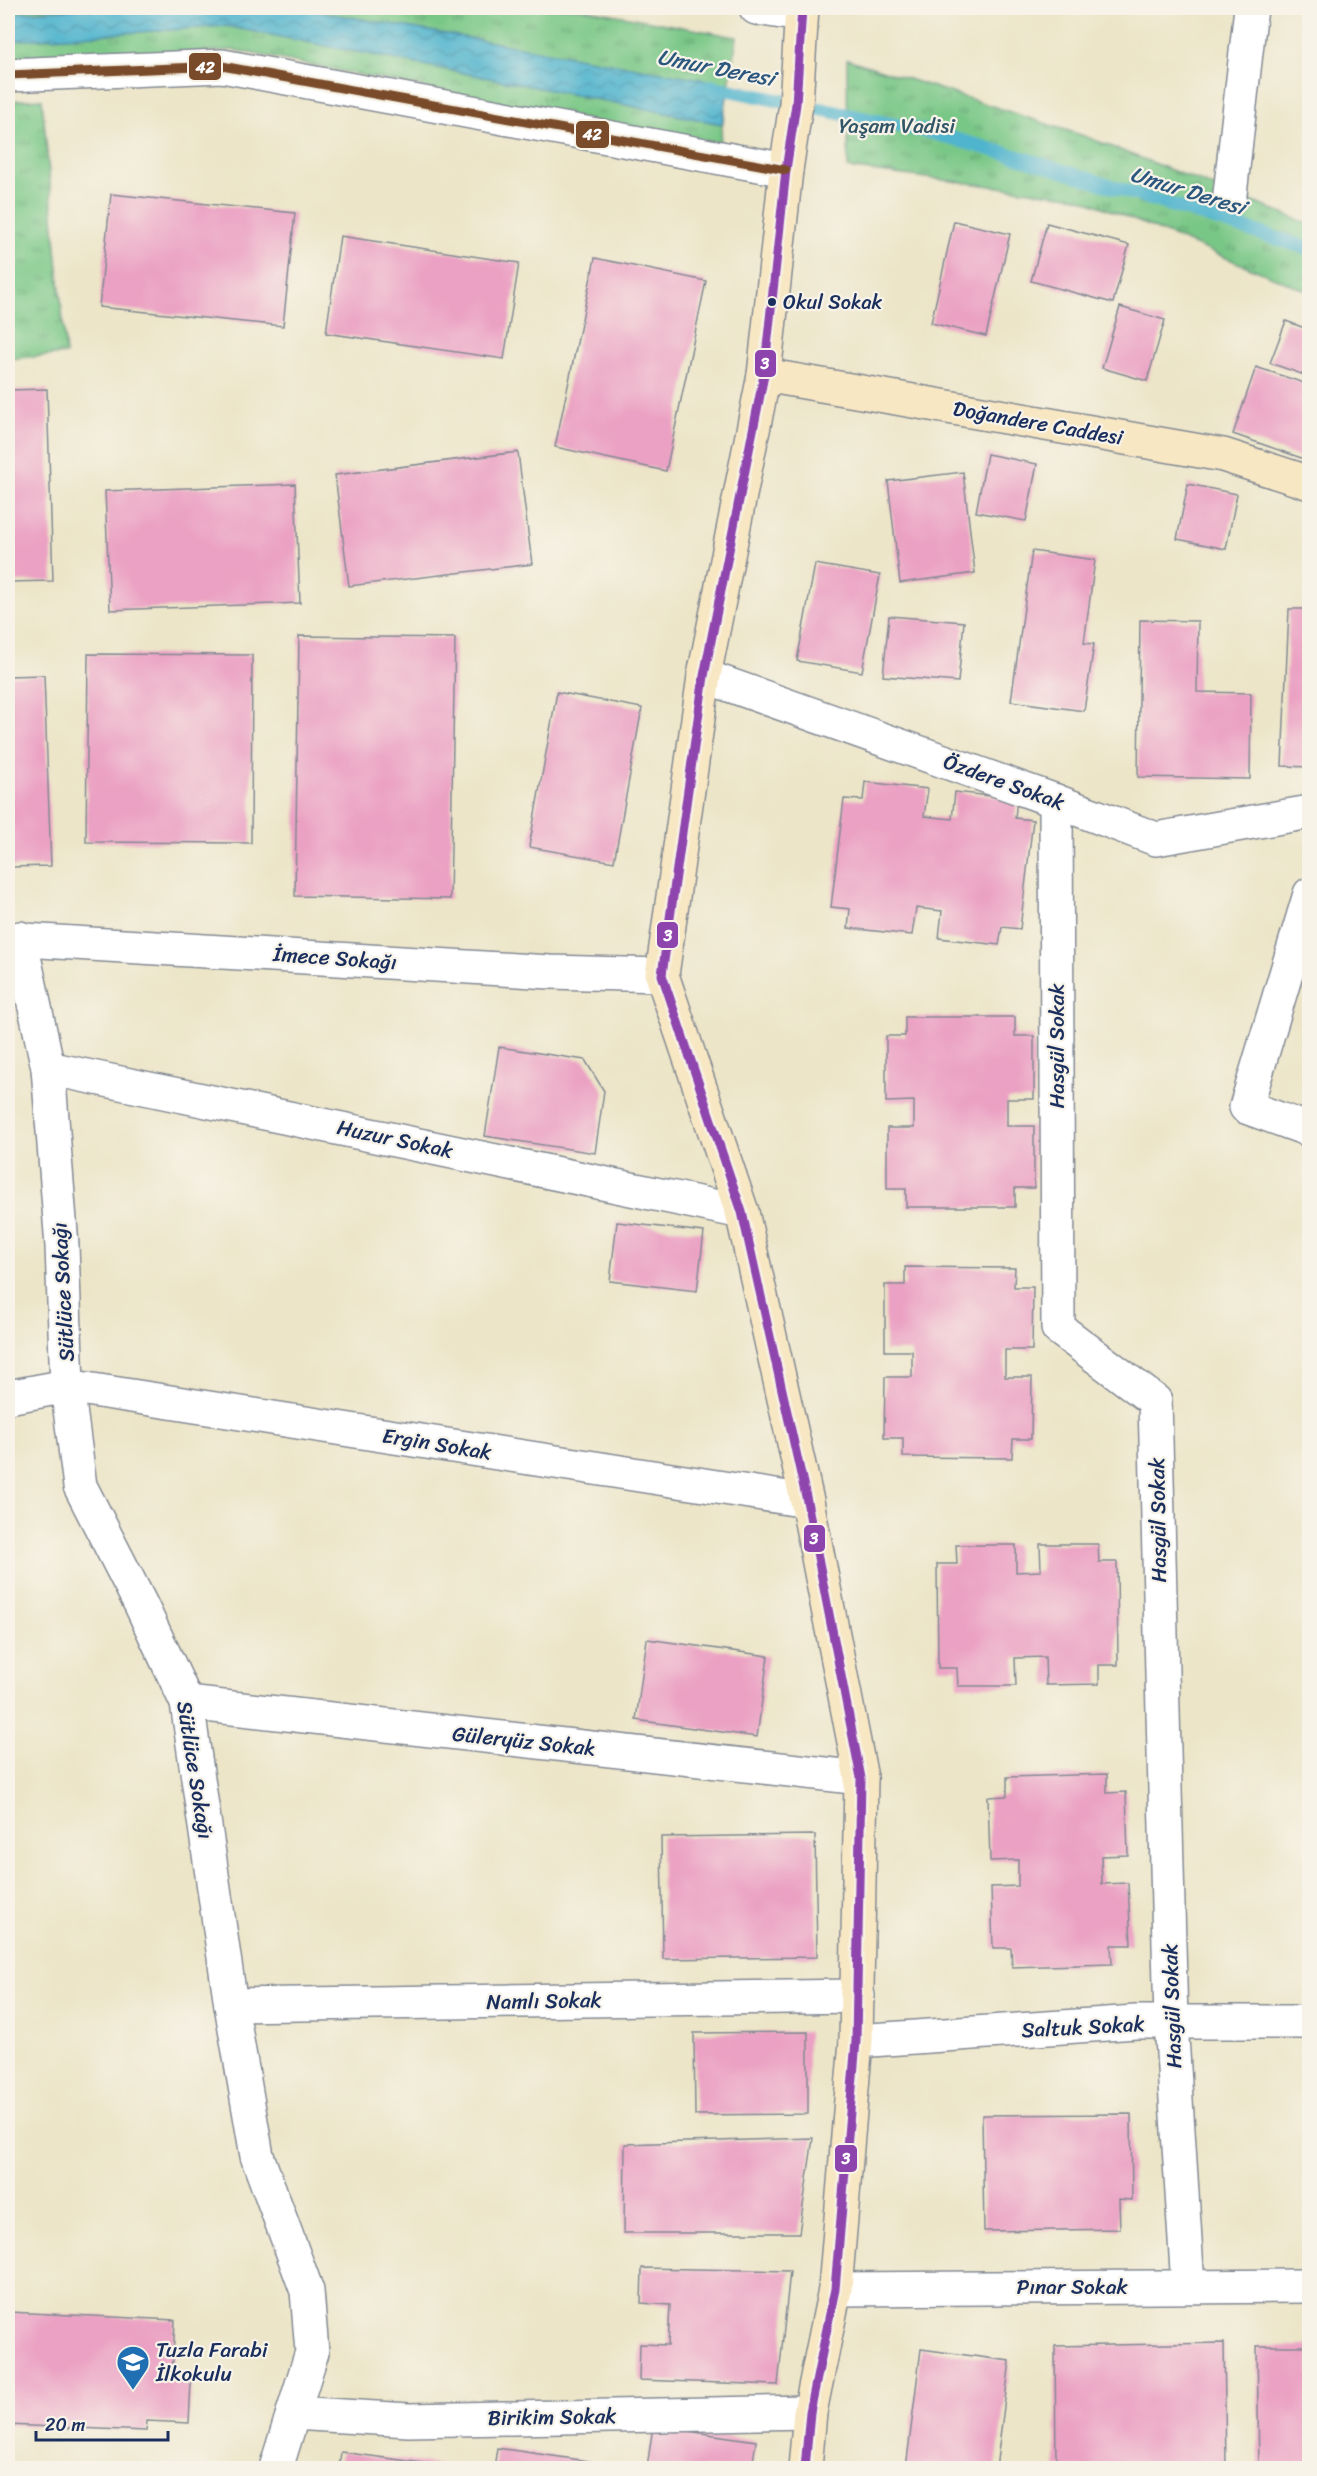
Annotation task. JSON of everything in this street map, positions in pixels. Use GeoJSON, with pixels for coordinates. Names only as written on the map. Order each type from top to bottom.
{"type":"FeatureCollection","features":[{"type":"Feature","properties":{"kind":"street"},"geometry":{"type":"LineString","coordinates":[[756,8],[801,11],[796,104],[786,170],[764,375],[704,676],[662,975],[742,1212],[807,1501],[861,1778],[856,2042],[835,2289],[810,2412],[805,2469]]}},
{"type":"Feature","properties":{"kind":"street"},"geometry":{"type":"LineString","coordinates":[[1230,194],[1251,8]]}},
{"type":"Feature","properties":{"kind":"street"},"geometry":{"type":"LineString","coordinates":[[8,75],[222,66],[786,170]]}},
{"type":"Feature","properties":{"kind":"street","name":"Doğandere Caddesi"},"geometry":{"type":"LineString","coordinates":[[764,375],[1223,455],[1310,483]]}},
{"type":"Feature","properties":{"kind":"street","name":"Özdere Sokak"},"geometry":{"type":"LineString","coordinates":[[704,676],[1056,801],[1156,839],[1310,812]]}},
{"type":"Feature","properties":{"kind":"street","name":"Hasgül Sokak"},"geometry":{"type":"LineString","coordinates":[[1056,801],[1058,1328],[1155,1401],[1171,2022],[1188,2286]]}},
{"type":"Feature","properties":{"kind":"street"},"geometry":{"type":"LineString","coordinates":[[1310,894],[1246,1107],[1310,1130]]}},
{"type":"Feature","properties":{"kind":"street","name":"İmece Sokağı"},"geometry":{"type":"LineString","coordinates":[[14,938],[550,972],[662,975]]}},
{"type":"Feature","properties":{"kind":"street","name":"Sütlüce Sokağı"},"geometry":{"type":"LineString","coordinates":[[14,938],[48,1068],[62,1246],[67,1386],[80,1486],[141,1605],[187,1703],[231,2005],[257,2156],[307,2290],[312,2352],[276,2469]]}},
{"type":"Feature","properties":{"kind":"street","name":"Huzur Sokak"},"geometry":{"type":"LineString","coordinates":[[48,1068],[742,1212]]}},
{"type":"Feature","properties":{"kind":"street","name":"Ergin Sokak"},"geometry":{"type":"LineString","coordinates":[[8,1397],[67,1386],[807,1501]]}},
{"type":"Feature","properties":{"kind":"street","name":"Güleryüz Sokak"},"geometry":{"type":"LineString","coordinates":[[187,1703],[861,1778]]}},
{"type":"Feature","properties":{"kind":"street","name":"Namlı Sokak"},"geometry":{"type":"LineString","coordinates":[[231,2005],[858,1996]]}},
{"type":"Feature","properties":{"kind":"street","name":"Saltuk Sokak"},"geometry":{"type":"LineString","coordinates":[[856,2042],[1171,2022],[1310,2022]]}},
{"type":"Feature","properties":{"kind":"street","name":"Pınar Sokak"},"geometry":{"type":"LineString","coordinates":[[835,2289],[1310,2286]]}},
{"type":"Feature","properties":{"kind":"street","name":"Birikim Sokak"},"geometry":{"type":"LineString","coordinates":[[293,2413],[409,2420],[810,2412]]}},
{"type":"Feature","properties":{"kind":"green space"},"geometry":{"type":"Polygon","coordinates":[[[8,8],[579,8],[737,37],[719,146],[234,50],[8,65],[8,8]]]}},
{"type":"Feature","properties":{"kind":"green space","name":"Yaşam Vadisi"},"geometry":{"type":"Polygon","coordinates":[[[847,59],[1084,136],[1309,224],[1309,292],[1078,197],[848,168],[847,59]]]}},
{"type":"Feature","properties":{"kind":"green space"},"geometry":{"type":"Polygon","coordinates":[[[42,99],[66,354],[8,359],[8,101],[42,99]]]}},
{"type":"Feature","properties":{"kind":"water"},"geometry":{"type":"Polygon","coordinates":[[[97,8],[299,8],[729,84],[722,124],[226,26],[8,41],[8,13],[97,8]]]}},
{"type":"Feature","properties":{"kind":"building"},"geometry":{"type":"Polygon","coordinates":[[[111,194],[295,213],[283,326],[99,307],[111,194]]]}},
{"type":"Feature","properties":{"kind":"building"},"geometry":{"type":"Polygon","coordinates":[[[954,221],[1010,234],[986,336],[931,323],[954,221]]]}},
{"type":"Feature","properties":{"kind":"building"},"geometry":{"type":"Polygon","coordinates":[[[1047,223],[1129,245],[1113,303],[1031,281],[1047,223]]]}},
{"type":"Feature","properties":{"kind":"building"},"geometry":{"type":"Polygon","coordinates":[[[340,236],[519,263],[504,359],[326,333],[340,236]]]}},
{"type":"Feature","properties":{"kind":"building"},"geometry":{"type":"Polygon","coordinates":[[[595,258],[706,281],[666,471],[555,447],[595,258]]]}},
{"type":"Feature","properties":{"kind":"building"},"geometry":{"type":"Polygon","coordinates":[[[1120,307],[1165,320],[1147,381],[1102,368],[1120,307]]]}},
{"type":"Feature","properties":{"kind":"building"},"geometry":{"type":"Polygon","coordinates":[[[1286,321],[1310,330],[1310,377],[1270,363],[1286,321]]]}},
{"type":"Feature","properties":{"kind":"building"},"geometry":{"type":"Polygon","coordinates":[[[1256,367],[1310,385],[1310,452],[1307,460],[1233,434],[1256,367]]]}},
{"type":"Feature","properties":{"kind":"building"},"geometry":{"type":"Polygon","coordinates":[[[47,389],[53,581],[8,582],[8,390],[47,389]]]}},
{"type":"Feature","properties":{"kind":"building"},"geometry":{"type":"Polygon","coordinates":[[[518,452],[532,564],[349,586],[335,475],[518,452]]]}},
{"type":"Feature","properties":{"kind":"building"},"geometry":{"type":"Polygon","coordinates":[[[987,454],[1037,464],[1026,521],[976,512],[987,454]]]}},
{"type":"Feature","properties":{"kind":"building"},"geometry":{"type":"Polygon","coordinates":[[[963,472],[975,573],[900,583],[888,481],[963,472]]]}},
{"type":"Feature","properties":{"kind":"building"},"geometry":{"type":"Polygon","coordinates":[[[295,484],[300,603],[110,610],[105,491],[295,484]]]}},
{"type":"Feature","properties":{"kind":"building"},"geometry":{"type":"Polygon","coordinates":[[[1188,484],[1237,494],[1226,549],[1177,539],[1188,484]]]}},
{"type":"Feature","properties":{"kind":"building"},"geometry":{"type":"Polygon","coordinates":[[[1032,551],[1095,560],[1084,643],[1094,644],[1084,711],[1011,701],[1032,551]]]}},
{"type":"Feature","properties":{"kind":"building"},"geometry":{"type":"Polygon","coordinates":[[[815,564],[880,575],[862,672],[797,661],[815,564]]]}},
{"type":"Feature","properties":{"kind":"building"},"geometry":{"type":"Polygon","coordinates":[[[1289,609],[1310,609],[1310,767],[1282,766],[1289,609]]]}},
{"type":"Feature","properties":{"kind":"building"},"geometry":{"type":"Polygon","coordinates":[[[889,616],[964,622],[958,682],[883,676],[889,616]]]}},
{"type":"Feature","properties":{"kind":"building"},"geometry":{"type":"Polygon","coordinates":[[[1140,620],[1198,621],[1197,692],[1251,693],[1250,779],[1138,777],[1140,620]]]}},
{"type":"Feature","properties":{"kind":"building"},"geometry":{"type":"Polygon","coordinates":[[[299,636],[455,638],[450,899],[295,896],[299,636]]]}},
{"type":"Feature","properties":{"kind":"building"},"geometry":{"type":"Polygon","coordinates":[[[88,654],[252,655],[251,843],[86,842],[88,654]]]}},
{"type":"Feature","properties":{"kind":"building"},"geometry":{"type":"Polygon","coordinates":[[[44,675],[51,866],[8,867],[8,676],[44,675]]]}},
{"type":"Feature","properties":{"kind":"building"},"geometry":{"type":"Polygon","coordinates":[[[557,692],[642,708],[614,862],[529,847],[557,692]]]}},
{"type":"Feature","properties":{"kind":"building"},"geometry":{"type":"Polygon","coordinates":[[[865,782],[928,789],[924,816],[952,819],[955,792],[1017,799],[1015,818],[1033,820],[1020,929],[1002,927],[999,945],[939,938],[942,911],[916,908],[912,935],[848,928],[850,909],[831,907],[844,799],[863,800],[865,782]]]}},
{"type":"Feature","properties":{"kind":"building"},"geometry":{"type":"Polygon","coordinates":[[[905,1017],[1015,1017],[1015,1036],[1034,1036],[1034,1099],[1007,1099],[1007,1126],[1034,1126],[1034,1188],[1015,1188],[1015,1207],[906,1207],[906,1189],[887,1189],[887,1128],[914,1128],[914,1101],[886,1102],[886,1036],[905,1036],[905,1017]]]}},
{"type":"Feature","properties":{"kind":"building"},"geometry":{"type":"Polygon","coordinates":[[[499,1047],[585,1060],[604,1091],[595,1153],[485,1136],[499,1047]]]}},
{"type":"Feature","properties":{"kind":"building"},"geometry":{"type":"Polygon","coordinates":[[[617,1222],[704,1232],[697,1291],[610,1281],[617,1222]]]}},
{"type":"Feature","properties":{"kind":"building"},"geometry":{"type":"Polygon","coordinates":[[[905,1267],[1015,1268],[1014,1287],[1033,1287],[1032,1350],[1005,1350],[1005,1377],[1032,1377],[1031,1439],[1013,1439],[1012,1458],[903,1457],[903,1438],[884,1438],[885,1377],[912,1377],[912,1351],[885,1351],[885,1285],[905,1285],[905,1267]]]}},
{"type":"Feature","properties":{"kind":"building"},"geometry":{"type":"Polygon","coordinates":[[[1040,1544],[1098,1544],[1099,1562],[1117,1562],[1118,1665],[1099,1665],[1099,1684],[1046,1685],[1045,1657],[1015,1658],[1016,1686],[958,1686],[957,1668],[938,1668],[937,1564],[957,1564],[956,1545],[1016,1545],[1016,1572],[1041,1571],[1040,1544]]]}},
{"type":"Feature","properties":{"kind":"building"},"geometry":{"type":"Polygon","coordinates":[[[647,1639],[768,1656],[757,1737],[636,1720],[647,1639]]]}},
{"type":"Feature","properties":{"kind":"building"},"geometry":{"type":"Polygon","coordinates":[[[1107,1774],[1107,1793],[1126,1792],[1128,1855],[1101,1856],[1102,1884],[1128,1883],[1131,1945],[1111,1945],[1112,1964],[1012,1967],[1011,1948],[993,1948],[991,1887],[1018,1886],[1018,1860],[990,1861],[988,1797],[1007,1796],[1007,1777],[1107,1774]]]}},
{"type":"Feature","properties":{"kind":"building"},"geometry":{"type":"Polygon","coordinates":[[[815,1835],[817,1957],[663,1959],[661,1837],[815,1835]]]}},
{"type":"Feature","properties":{"kind":"building"},"geometry":{"type":"Polygon","coordinates":[[[808,2032],[808,2114],[695,2115],[694,2033],[808,2032]]]}},
{"type":"Feature","properties":{"kind":"building"},"geometry":{"type":"Polygon","coordinates":[[[1131,2114],[1132,2200],[1119,2199],[1120,2229],[984,2231],[982,2115],[1131,2114]]]}},
{"type":"Feature","properties":{"kind":"building"},"geometry":{"type":"Polygon","coordinates":[[[813,2138],[799,2233],[624,2233],[625,2144],[813,2138]]]}},
{"type":"Feature","properties":{"kind":"building"},"geometry":{"type":"Polygon","coordinates":[[[642,2268],[790,2271],[778,2385],[639,2380],[640,2344],[668,2345],[670,2305],[641,2303],[642,2268]]]}},
{"type":"Feature","properties":{"kind":"building"},"geometry":{"type":"Polygon","coordinates":[[[8,2312],[175,2320],[172,2380],[191,2382],[189,2423],[147,2421],[146,2431],[8,2425],[8,2312]]]}},
{"type":"Feature","properties":{"kind":"building"},"geometry":{"type":"Polygon","coordinates":[[[1224,2343],[1226,2466],[1056,2468],[1055,2346],[1224,2343]]]}},
{"type":"Feature","properties":{"kind":"building"},"geometry":{"type":"Polygon","coordinates":[[[1257,2346],[1310,2346],[1310,2468],[1259,2468],[1257,2346]]]}},
{"type":"Feature","properties":{"kind":"building"},"geometry":{"type":"Polygon","coordinates":[[[921,2349],[1010,2361],[996,2468],[906,2468],[921,2349]]]}},
{"type":"Feature","properties":{"kind":"building"},"geometry":{"type":"Polygon","coordinates":[[[653,2426],[756,2441],[752,2468],[647,2468],[653,2426]]]}},
{"type":"Feature","properties":{"kind":"building"},"geometry":{"type":"Polygon","coordinates":[[[497,2448],[601,2463],[600,2468],[494,2468],[497,2448]]]}},
{"type":"Feature","properties":{"kind":"building"},"geometry":{"type":"Polygon","coordinates":[[[341,2452],[445,2466],[445,2468],[339,2468],[341,2452]]]}},
{"type":"Feature","properties":{"kind":"waterway","name":"Umur Deresi"},"geometry":{"type":"LineString","coordinates":[[710,86],[929,132],[1015,156],[1310,249]]}},
{"type":"Feature","properties":{"kind":"transit line","name":"3"},"geometry":{"type":"LineString","coordinates":[[802,8],[796,104],[786,170],[764,375],[704,676],[662,975],[742,1212],[807,1501],[861,1778],[856,2041],[835,2289],[810,2412],[805,2468]]}},
{"type":"Feature","properties":{"kind":"transit line","name":"42"},"geometry":{"type":"LineString","coordinates":[[8,75],[222,66],[786,170]]}},
{"type":"Feature","properties":{"kind":"place","name":"Okul Sokak"},"geometry":{"type":"Point","coordinates":[772,302]}},
{"type":"Feature","properties":{"kind":"place","name":"Tuzla Farabi İlkokulu"},"geometry":{"type":"Point","coordinates":[133,2391]}}]}
